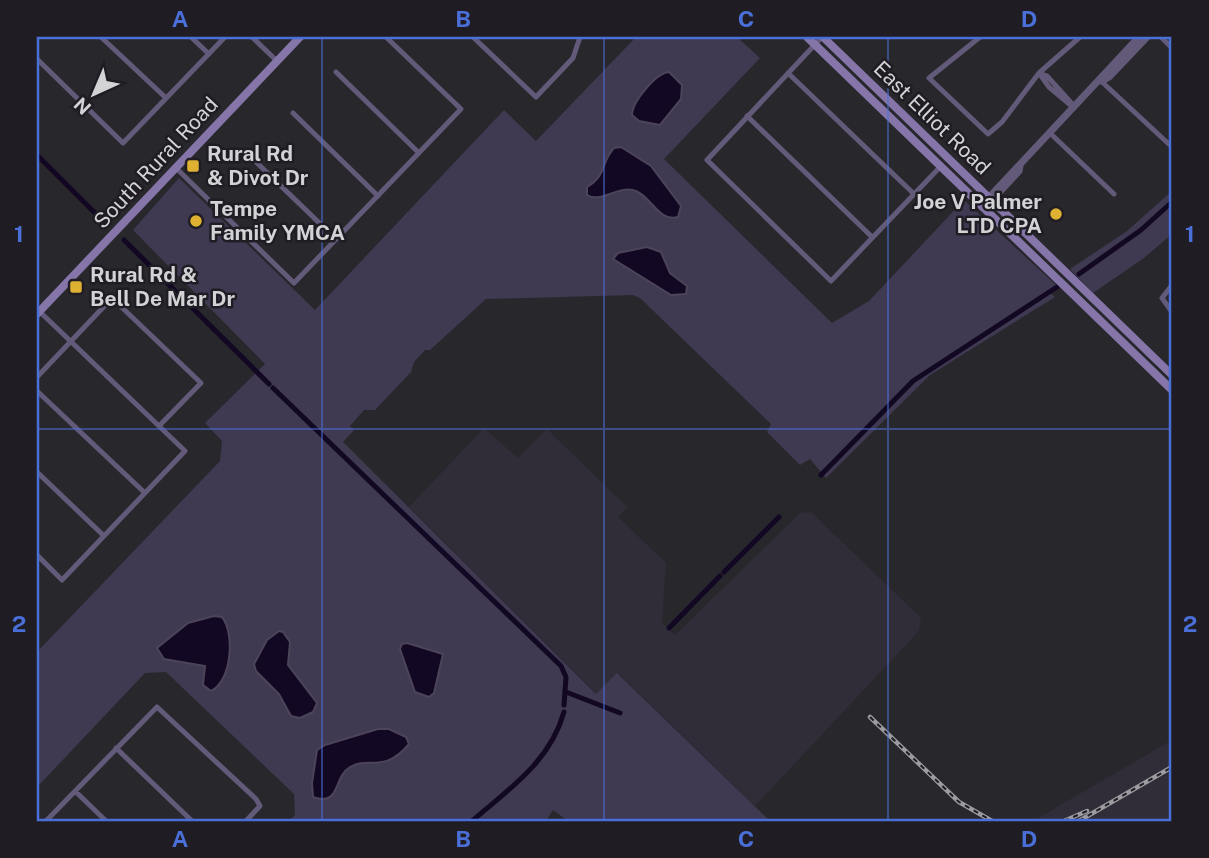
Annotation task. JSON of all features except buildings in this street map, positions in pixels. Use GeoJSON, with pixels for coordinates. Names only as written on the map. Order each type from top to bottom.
{"type":"FeatureCollection","features":[{"type":"Feature","properties":{"kind":"main road","name":"South Rural Road"},"geometry":{"type":"LineString","coordinates":[[38,311],[300,37]]}},
{"type":"Feature","properties":{"kind":"main road","name":"East Elliot Road"},"geometry":{"type":"LineString","coordinates":[[807,37],[1172,390]]}},
{"type":"Feature","properties":{"kind":"main road","name":"East Elliot Road"},"geometry":{"type":"LineString","coordinates":[[822,37],[1172,375]]}},
{"type":"Feature","properties":{"kind":"street"},"geometry":{"type":"LineString","coordinates":[[101,37],[166,98]]}},
{"type":"Feature","properties":{"kind":"street"},"geometry":{"type":"LineString","coordinates":[[191,37],[209,54]]}},
{"type":"Feature","properties":{"kind":"street"},"geometry":{"type":"LineString","coordinates":[[37,60],[122,143],[225,37]]}},
{"type":"Feature","properties":{"kind":"street"},"geometry":{"type":"LineString","coordinates":[[252,37],[277,61]]}},
{"type":"Feature","properties":{"kind":"street"},"geometry":{"type":"LineString","coordinates":[[176,167],[295,283],[461,109],[386,37]]}},
{"type":"Feature","properties":{"kind":"street"},"geometry":{"type":"LineString","coordinates":[[473,37],[536,97],[573,58],[580,37]]}},
{"type":"Feature","properties":{"kind":"street"},"geometry":{"type":"LineString","coordinates":[[822,37],[706,160],[831,281],[941,166]]}},
{"type":"Feature","properties":{"kind":"street"},"geometry":{"type":"LineString","coordinates":[[980,37],[929,78],[988,134],[1002,122],[1040,74],[1080,37]]}},
{"type":"Feature","properties":{"kind":"street"},"geometry":{"type":"LineString","coordinates":[[982,205],[997,195],[1019,172],[1020,166],[1139,37]]}},
{"type":"Feature","properties":{"kind":"street"},"geometry":{"type":"LineString","coordinates":[[1101,81],[1109,78],[1147,37]]}},
{"type":"Feature","properties":{"kind":"street"},"geometry":{"type":"LineString","coordinates":[[1161,37],[1172,48]]}},
{"type":"Feature","properties":{"kind":"street"},"geometry":{"type":"LineString","coordinates":[[336,72],[419,153]]}},
{"type":"Feature","properties":{"kind":"street"},"geometry":{"type":"LineString","coordinates":[[788,73],[914,194]]}},
{"type":"Feature","properties":{"kind":"street"},"geometry":{"type":"LineString","coordinates":[[1040,74],[1075,108]]}},
{"type":"Feature","properties":{"kind":"street"},"geometry":{"type":"LineString","coordinates":[[1101,81],[1172,147]]}},
{"type":"Feature","properties":{"kind":"street"},"geometry":{"type":"LineString","coordinates":[[293,113],[378,196]]}},
{"type":"Feature","properties":{"kind":"street"},"geometry":{"type":"LineString","coordinates":[[747,116],[873,237]]}},
{"type":"Feature","properties":{"kind":"street"},"geometry":{"type":"LineString","coordinates":[[1051,134],[1114,194]]}},
{"type":"Feature","properties":{"kind":"street"},"geometry":{"type":"LineString","coordinates":[[252,158],[336,239]]}},
{"type":"Feature","properties":{"kind":"street"},"geometry":{"type":"LineString","coordinates":[[1172,285],[1163,298],[1172,312]]}},
{"type":"Feature","properties":{"kind":"street"},"geometry":{"type":"LineString","coordinates":[[37,377],[112,298],[201,383],[159,426]]}},
{"type":"Feature","properties":{"kind":"street"},"geometry":{"type":"LineString","coordinates":[[37,555],[62,580],[185,451],[38,311]]}},
{"type":"Feature","properties":{"kind":"street"},"geometry":{"type":"LineString","coordinates":[[37,391],[145,493]]}},
{"type":"Feature","properties":{"kind":"street"},"geometry":{"type":"LineString","coordinates":[[37,472],[104,536]]}},
{"type":"Feature","properties":{"kind":"street"},"geometry":{"type":"LineString","coordinates":[[46,821],[157,707],[260,806],[246,821]]}},
{"type":"Feature","properties":{"kind":"street"},"geometry":{"type":"LineString","coordinates":[[116,748],[192,821]]}},
{"type":"Feature","properties":{"kind":"street"},"geometry":{"type":"LineString","coordinates":[[75,791],[106,821]]}},
{"type":"Feature","properties":{"kind":"shaded area"},"geometry":{"type":"Polygon","coordinates":[[[636,37],[737,37],[760,58],[664,159],[832,323],[869,301],[964,200],[1056,285],[1048,291],[1055,297],[930,375],[826,478],[810,459],[800,465],[767,432],[771,424],[640,298],[633,295],[486,299],[430,350],[425,350],[414,362],[411,372],[375,410],[364,410],[350,426],[354,430],[343,442],[596,694],[617,673],[770,821],[568,821],[553,810],[546,821],[289,821],[295,815],[294,794],[166,672],[145,673],[40,784],[37,780],[37,652],[220,461],[222,441],[205,423],[265,364],[133,230],[179,178],[315,310],[504,110],[536,141],[636,37]]]}},
{"type":"Feature","properties":{"kind":"shaded area"},"geometry":{"type":"Polygon","coordinates":[[[669,72],[682,85],[681,99],[660,125],[639,121],[632,115],[640,96],[658,77],[669,72]]]}},
{"type":"Feature","properties":{"kind":"shaded area"},"geometry":{"type":"Polygon","coordinates":[[[621,147],[651,166],[681,206],[678,217],[672,218],[661,213],[636,191],[623,190],[599,197],[587,195],[587,187],[598,178],[610,153],[614,148],[621,147]]]}},
{"type":"Feature","properties":{"kind":"shaded area"},"geometry":{"type":"Polygon","coordinates":[[[1172,191],[1172,234],[1144,258],[1093,293],[1070,269],[1127,231],[1172,191]]]}},
{"type":"Feature","properties":{"kind":"shaded area"},"geometry":{"type":"Polygon","coordinates":[[[647,247],[661,252],[670,273],[687,286],[686,294],[671,295],[613,259],[618,253],[647,247]]]}},
{"type":"Feature","properties":{"kind":"shaded area"},"geometry":{"type":"Polygon","coordinates":[[[484,428],[518,458],[547,429],[627,507],[618,517],[666,563],[662,623],[675,635],[800,513],[806,512],[812,513],[921,618],[919,631],[755,806],[618,673],[597,694],[409,507],[484,428]]]}},
{"type":"Feature","properties":{"kind":"shaded area"},"geometry":{"type":"Polygon","coordinates":[[[214,616],[222,617],[226,624],[230,645],[223,677],[211,691],[203,685],[205,666],[164,659],[157,648],[188,623],[214,616]]]}},
{"type":"Feature","properties":{"kind":"shaded area"},"geometry":{"type":"Polygon","coordinates":[[[279,631],[283,632],[290,642],[288,665],[317,703],[313,712],[300,718],[291,716],[279,694],[256,671],[254,664],[267,640],[279,631]]]}},
{"type":"Feature","properties":{"kind":"shaded area"},"geometry":{"type":"Polygon","coordinates":[[[407,643],[443,654],[434,693],[429,697],[415,692],[400,649],[402,644],[407,643]]]}},
{"type":"Feature","properties":{"kind":"shaded area"},"geometry":{"type":"Polygon","coordinates":[[[378,729],[389,729],[406,737],[409,744],[392,759],[350,767],[341,777],[333,795],[322,799],[313,797],[312,783],[317,750],[325,745],[378,729]]]}},
{"type":"Feature","properties":{"kind":"shaded area"},"geometry":{"type":"Polygon","coordinates":[[[1172,740],[1172,821],[1033,821],[1172,740]]]}},
{"type":"Feature","properties":{"kind":"waterway"},"geometry":{"type":"LineString","coordinates":[[37,155],[106,224]]}},
{"type":"Feature","properties":{"kind":"waterway"},"geometry":{"type":"LineString","coordinates":[[1079,274],[1141,230],[1172,202]]}},
{"type":"Feature","properties":{"kind":"waterway"},"geometry":{"type":"LineString","coordinates":[[124,240],[269,384]]}},
{"type":"Feature","properties":{"kind":"waterway"},"geometry":{"type":"LineString","coordinates":[[821,475],[913,381],[1057,287]]}},
{"type":"Feature","properties":{"kind":"waterway"},"geometry":{"type":"LineString","coordinates":[[273,388],[561,666],[566,677],[564,705]]}},
{"type":"Feature","properties":{"kind":"waterway"},"geometry":{"type":"LineString","coordinates":[[724,572],[779,517]]}},
{"type":"Feature","properties":{"kind":"waterway"},"geometry":{"type":"LineString","coordinates":[[669,628],[720,576]]}},
{"type":"Feature","properties":{"kind":"waterway"},"geometry":{"type":"LineString","coordinates":[[566,692],[620,713]]}},
{"type":"Feature","properties":{"kind":"waterway"},"geometry":{"type":"LineString","coordinates":[[472,821],[514,786],[538,760],[558,730],[564,712]]}},
{"type":"Feature","properties":{"kind":"railway"},"geometry":{"type":"LineString","coordinates":[[870,717],[959,802],[992,821]]}},
{"type":"Feature","properties":{"kind":"railway"},"geometry":{"type":"LineString","coordinates":[[1079,821],[1172,767]]}},
{"type":"Feature","properties":{"kind":"railway"},"geometry":{"type":"LineString","coordinates":[[1064,821],[1087,811]]}},
{"type":"Feature","properties":{"kind":"place","name":"Rural Rd & Divot Dr"},"geometry":{"type":"Point","coordinates":[193,166]}},
{"type":"Feature","properties":{"kind":"place","name":"Joe V Palmer LTD CPA"},"geometry":{"type":"Point","coordinates":[1056,214]}},
{"type":"Feature","properties":{"kind":"place","name":"Tempe Family YMCA"},"geometry":{"type":"Point","coordinates":[196,221]}},
{"type":"Feature","properties":{"kind":"place","name":"Rural Rd & Bell De Mar Dr"},"geometry":{"type":"Point","coordinates":[76,287]}}]}
